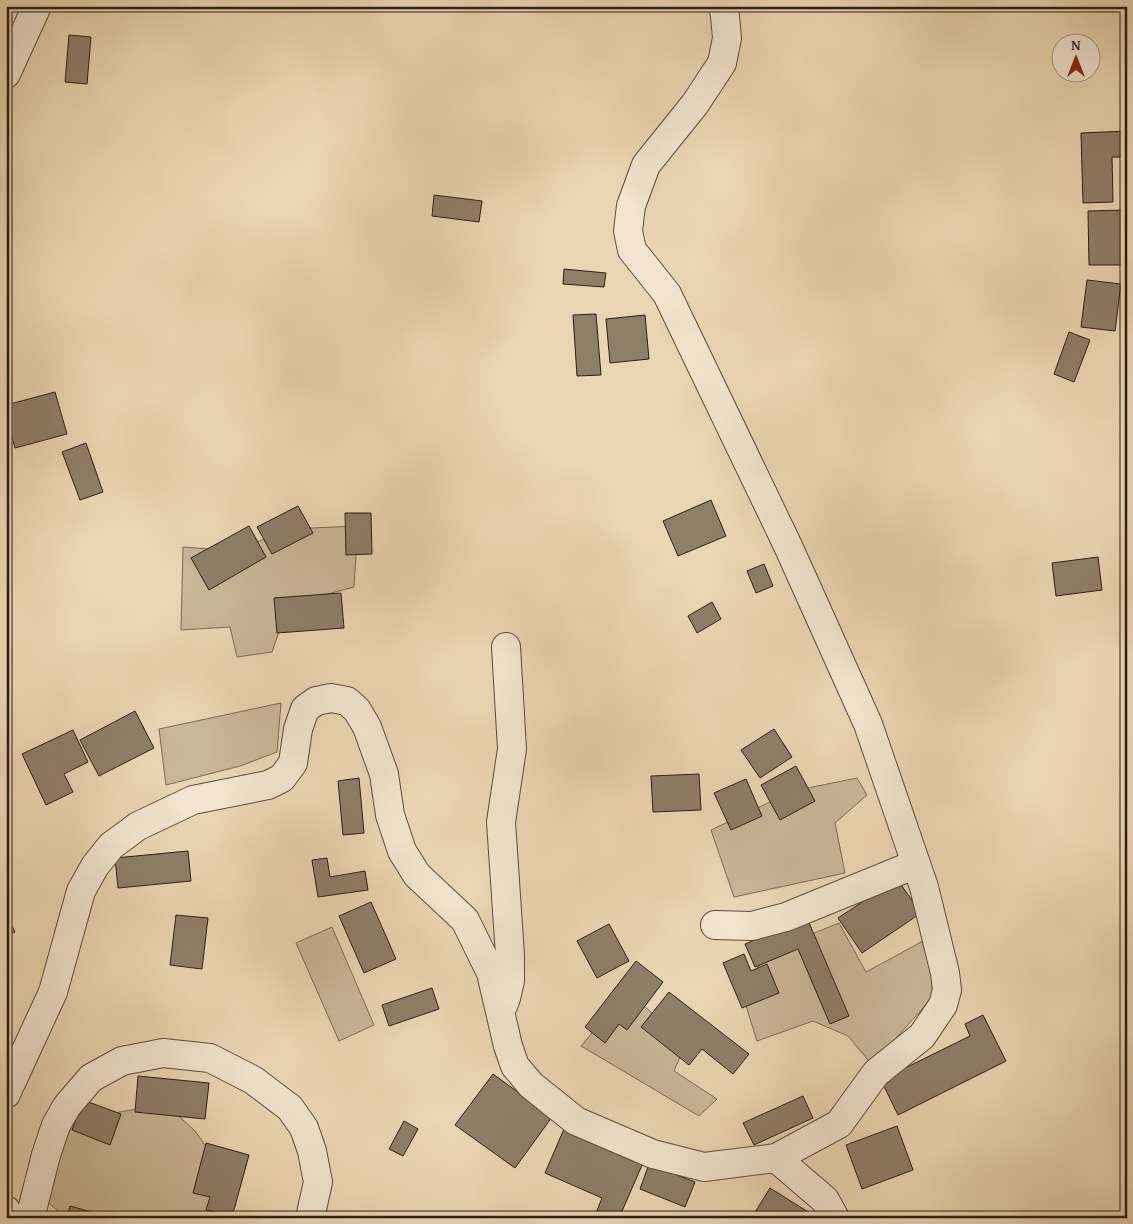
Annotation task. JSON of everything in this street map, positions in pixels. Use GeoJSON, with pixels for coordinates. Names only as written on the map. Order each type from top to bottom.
{"type":"FeatureCollection","features":[{"type":"Feature","properties":{"kind":"street"},"geometry":{"type":"LineString","coordinates":[[6,74],[38,6]]}},
{"type":"Feature","properties":{"kind":"street"},"geometry":{"type":"LineString","coordinates":[[6,1094],[53,992],[81,891],[100,859],[111,846],[138,826],[193,800],[268,785],[282,778],[293,763],[298,729],[305,709],[316,702],[331,698],[347,701],[357,710],[367,727],[384,774],[390,815],[402,851],[417,875],[465,920],[491,973],[508,1046],[515,1066],[531,1085],[576,1121],[653,1154],[704,1167],[776,1158],[839,1124],[876,1073],[922,1036],[943,1005],[947,990],[945,973],[924,887],[868,724],[788,546],[667,294],[632,250],[628,231],[631,206],[646,165],[695,104],[722,63],[728,38],[723,6]]}},
{"type":"Feature","properties":{"kind":"street"},"geometry":{"type":"LineString","coordinates":[[500,1013],[510,981],[501,822],[512,749],[506,647]]}},
{"type":"Feature","properties":{"kind":"street"},"geometry":{"type":"LineString","coordinates":[[715,924],[752,926],[786,917],[916,864]]}},
{"type":"Feature","properties":{"kind":"street"},"geometry":{"type":"LineString","coordinates":[[30,1218],[46,1155],[56,1125],[66,1106],[91,1078],[122,1061],[162,1053],[210,1058],[254,1080],[290,1108],[304,1128],[312,1152],[318,1182],[310,1218]]}},
{"type":"Feature","properties":{"kind":"street"},"geometry":{"type":"LineString","coordinates":[[776,1158],[825,1200],[835,1218]]}},
{"type":"Feature","properties":{"kind":"street"},"geometry":{"type":"LineString","coordinates":[[6,1210],[10,1218]]}},
{"type":"Feature","properties":{"kind":"shaded area"},"geometry":{"type":"Polygon","coordinates":[[[358,526],[354,587],[288,605],[272,652],[237,657],[230,627],[181,630],[183,547],[236,551],[288,529],[358,526]]]}},
{"type":"Feature","properties":{"kind":"shaded area"},"geometry":{"type":"Polygon","coordinates":[[[281,703],[277,752],[240,766],[166,785],[159,729],[281,703]]]}},
{"type":"Feature","properties":{"kind":"shaded area"},"geometry":{"type":"Polygon","coordinates":[[[857,778],[867,795],[835,823],[845,873],[734,897],[711,830],[793,791],[857,778]]]}},
{"type":"Feature","properties":{"kind":"shaded area"},"geometry":{"type":"Polygon","coordinates":[[[839,923],[866,972],[923,941],[939,990],[872,1065],[848,1036],[813,1021],[757,1041],[741,990],[770,951],[839,923]]]}},
{"type":"Feature","properties":{"kind":"shaded area"},"geometry":{"type":"Polygon","coordinates":[[[332,927],[374,1025],[339,1041],[296,943],[332,927]]]}},
{"type":"Feature","properties":{"kind":"shaded area"},"geometry":{"type":"Polygon","coordinates":[[[627,991],[686,1043],[674,1071],[717,1099],[699,1116],[581,1046],[627,991]]]}},
{"type":"Feature","properties":{"kind":"shaded area"},"geometry":{"type":"Polygon","coordinates":[[[166,1104],[195,1131],[226,1174],[231,1218],[66,1218],[41,1196],[62,1119],[96,1116],[166,1104]]]}},
{"type":"Feature","properties":{"kind":"building"},"geometry":{"type":"Polygon","coordinates":[[[69,35],[91,37],[87,84],[65,82],[69,35]]]}},
{"type":"Feature","properties":{"kind":"building"},"geometry":{"type":"Polygon","coordinates":[[[1127,131],[1127,157],[1112,157],[1113,202],[1083,203],[1081,133],[1127,131]]]}},
{"type":"Feature","properties":{"kind":"building"},"geometry":{"type":"Polygon","coordinates":[[[434,195],[482,201],[479,222],[432,216],[434,195]]]}},
{"type":"Feature","properties":{"kind":"building"},"geometry":{"type":"Polygon","coordinates":[[[1127,210],[1127,265],[1089,265],[1088,211],[1127,210]]]}},
{"type":"Feature","properties":{"kind":"building"},"geometry":{"type":"Polygon","coordinates":[[[564,269],[606,273],[604,287],[563,284],[564,269]]]}},
{"type":"Feature","properties":{"kind":"building"},"geometry":{"type":"Polygon","coordinates":[[[1087,280],[1121,284],[1115,331],[1081,327],[1087,280]]]}},
{"type":"Feature","properties":{"kind":"building"},"geometry":{"type":"Polygon","coordinates":[[[596,314],[601,375],[577,376],[573,315],[596,314]]]}},
{"type":"Feature","properties":{"kind":"building"},"geometry":{"type":"Polygon","coordinates":[[[645,315],[649,359],[610,363],[606,319],[645,315]]]}},
{"type":"Feature","properties":{"kind":"building"},"geometry":{"type":"Polygon","coordinates":[[[1069,332],[1090,340],[1074,382],[1054,374],[1069,332]]]}},
{"type":"Feature","properties":{"kind":"building"},"geometry":{"type":"Polygon","coordinates":[[[55,392],[67,434],[15,448],[6,417],[6,405],[55,392]]]}},
{"type":"Feature","properties":{"kind":"building"},"geometry":{"type":"Polygon","coordinates":[[[86,443],[103,492],[80,500],[62,452],[86,443]]]}},
{"type":"Feature","properties":{"kind":"building"},"geometry":{"type":"Polygon","coordinates":[[[711,500],[726,536],[678,556],[663,521],[711,500]]]}},
{"type":"Feature","properties":{"kind":"building"},"geometry":{"type":"Polygon","coordinates":[[[298,506],[313,533],[272,554],[257,527],[298,506]]]}},
{"type":"Feature","properties":{"kind":"building"},"geometry":{"type":"Polygon","coordinates":[[[345,513],[371,513],[372,554],[346,555],[345,513]]]}},
{"type":"Feature","properties":{"kind":"building"},"geometry":{"type":"Polygon","coordinates":[[[249,526],[266,557],[209,590],[191,558],[249,526]]]}},
{"type":"Feature","properties":{"kind":"building"},"geometry":{"type":"Polygon","coordinates":[[[1098,557],[1102,590],[1056,596],[1052,563],[1098,557]]]}},
{"type":"Feature","properties":{"kind":"building"},"geometry":{"type":"Polygon","coordinates":[[[764,564],[773,586],[756,593],[747,571],[764,564]]]}},
{"type":"Feature","properties":{"kind":"building"},"geometry":{"type":"Polygon","coordinates":[[[341,593],[344,628],[277,633],[274,598],[341,593]]]}},
{"type":"Feature","properties":{"kind":"building"},"geometry":{"type":"Polygon","coordinates":[[[712,602],[721,619],[697,633],[688,616],[712,602]]]}},
{"type":"Feature","properties":{"kind":"building"},"geometry":{"type":"Polygon","coordinates":[[[135,711],[154,748],[99,776],[80,740],[135,711]]]}},
{"type":"Feature","properties":{"kind":"building"},"geometry":{"type":"Polygon","coordinates":[[[774,729],[792,757],[760,778],[741,750],[774,729]]]}},
{"type":"Feature","properties":{"kind":"building"},"geometry":{"type":"Polygon","coordinates":[[[73,730],[88,762],[64,774],[73,792],[46,805],[22,754],[73,730]]]}},
{"type":"Feature","properties":{"kind":"building"},"geometry":{"type":"Polygon","coordinates":[[[796,766],[815,801],[780,820],[761,785],[796,766]]]}},
{"type":"Feature","properties":{"kind":"building"},"geometry":{"type":"Polygon","coordinates":[[[699,774],[701,810],[653,812],[651,776],[699,774]]]}},
{"type":"Feature","properties":{"kind":"building"},"geometry":{"type":"Polygon","coordinates":[[[359,778],[364,833],[343,835],[338,781],[359,778]]]}},
{"type":"Feature","properties":{"kind":"building"},"geometry":{"type":"Polygon","coordinates":[[[746,779],[762,816],[731,830],[714,793],[746,779]]]}},
{"type":"Feature","properties":{"kind":"building"},"geometry":{"type":"Polygon","coordinates":[[[188,851],[191,881],[118,888],[115,858],[188,851]]]}},
{"type":"Feature","properties":{"kind":"building"},"geometry":{"type":"Polygon","coordinates":[[[327,858],[330,877],[365,871],[368,890],[318,897],[312,860],[327,858]]]}},
{"type":"Feature","properties":{"kind":"building"},"geometry":{"type":"Polygon","coordinates":[[[897,879],[921,913],[862,953],[838,918],[897,879]]]}},
{"type":"Feature","properties":{"kind":"building"},"geometry":{"type":"Polygon","coordinates":[[[371,902],[396,959],[364,973],[339,916],[371,902]]]}},
{"type":"Feature","properties":{"kind":"building"},"geometry":{"type":"Polygon","coordinates":[[[6,915],[15,932],[6,936],[6,915]]]}},
{"type":"Feature","properties":{"kind":"building"},"geometry":{"type":"Polygon","coordinates":[[[176,915],[208,918],[202,969],[170,965],[176,915]]]}},
{"type":"Feature","properties":{"kind":"building"},"geometry":{"type":"Polygon","coordinates":[[[807,918],[849,1016],[830,1024],[798,949],[755,967],[745,944],[807,918]]]}},
{"type":"Feature","properties":{"kind":"building"},"geometry":{"type":"Polygon","coordinates":[[[609,924],[629,961],[597,978],[577,941],[609,924]]]}},
{"type":"Feature","properties":{"kind":"building"},"geometry":{"type":"Polygon","coordinates":[[[744,954],[751,971],[767,964],[779,993],[742,1008],[723,963],[744,954]]]}},
{"type":"Feature","properties":{"kind":"building"},"geometry":{"type":"Polygon","coordinates":[[[636,961],[663,982],[627,1030],[619,1024],[605,1043],[585,1027],[636,961]]]}},
{"type":"Feature","properties":{"kind":"building"},"geometry":{"type":"Polygon","coordinates":[[[432,988],[439,1009],[389,1026],[382,1005],[432,988]]]}},
{"type":"Feature","properties":{"kind":"building"},"geometry":{"type":"Polygon","coordinates":[[[669,992],[749,1054],[733,1074],[702,1049],[689,1065],[641,1027],[669,992]]]}},
{"type":"Feature","properties":{"kind":"building"},"geometry":{"type":"Polygon","coordinates":[[[983,1015],[1006,1061],[898,1115],[881,1080],[970,1036],[965,1024],[983,1015]]]}},
{"type":"Feature","properties":{"kind":"building"},"geometry":{"type":"Polygon","coordinates":[[[493,1074],[552,1117],[515,1168],[455,1125],[493,1074]]]}},
{"type":"Feature","properties":{"kind":"building"},"geometry":{"type":"Polygon","coordinates":[[[138,1076],[209,1083],[205,1119],[135,1112],[138,1076]]]}},
{"type":"Feature","properties":{"kind":"building"},"geometry":{"type":"Polygon","coordinates":[[[803,1096],[813,1118],[754,1145],[743,1123],[803,1096]]]}},
{"type":"Feature","properties":{"kind":"building"},"geometry":{"type":"Polygon","coordinates":[[[83,1100],[121,1114],[110,1145],[72,1130],[83,1100]]]}},
{"type":"Feature","properties":{"kind":"building"},"geometry":{"type":"Polygon","coordinates":[[[404,1121],[418,1129],[403,1156],[389,1149],[404,1121]]]}},
{"type":"Feature","properties":{"kind":"building"},"geometry":{"type":"Polygon","coordinates":[[[897,1126],[913,1170],[862,1189],[846,1145],[897,1126]]]}},
{"type":"Feature","properties":{"kind":"building"},"geometry":{"type":"Polygon","coordinates":[[[564,1129],[643,1163],[619,1218],[594,1218],[602,1198],[545,1173],[564,1129]]]}},
{"type":"Feature","properties":{"kind":"building"},"geometry":{"type":"Polygon","coordinates":[[[206,1143],[249,1155],[232,1217],[206,1210],[210,1197],[193,1193],[206,1143]]]}},
{"type":"Feature","properties":{"kind":"building"},"geometry":{"type":"Polygon","coordinates":[[[649,1164],[695,1182],[685,1207],[640,1189],[649,1164]]]}},
{"type":"Feature","properties":{"kind":"building"},"geometry":{"type":"Polygon","coordinates":[[[770,1188],[813,1215],[811,1218],[753,1218],[770,1188]]]}},
{"type":"Feature","properties":{"kind":"building"},"geometry":{"type":"Polygon","coordinates":[[[70,1206],[113,1218],[67,1218],[70,1206]]]}}]}
